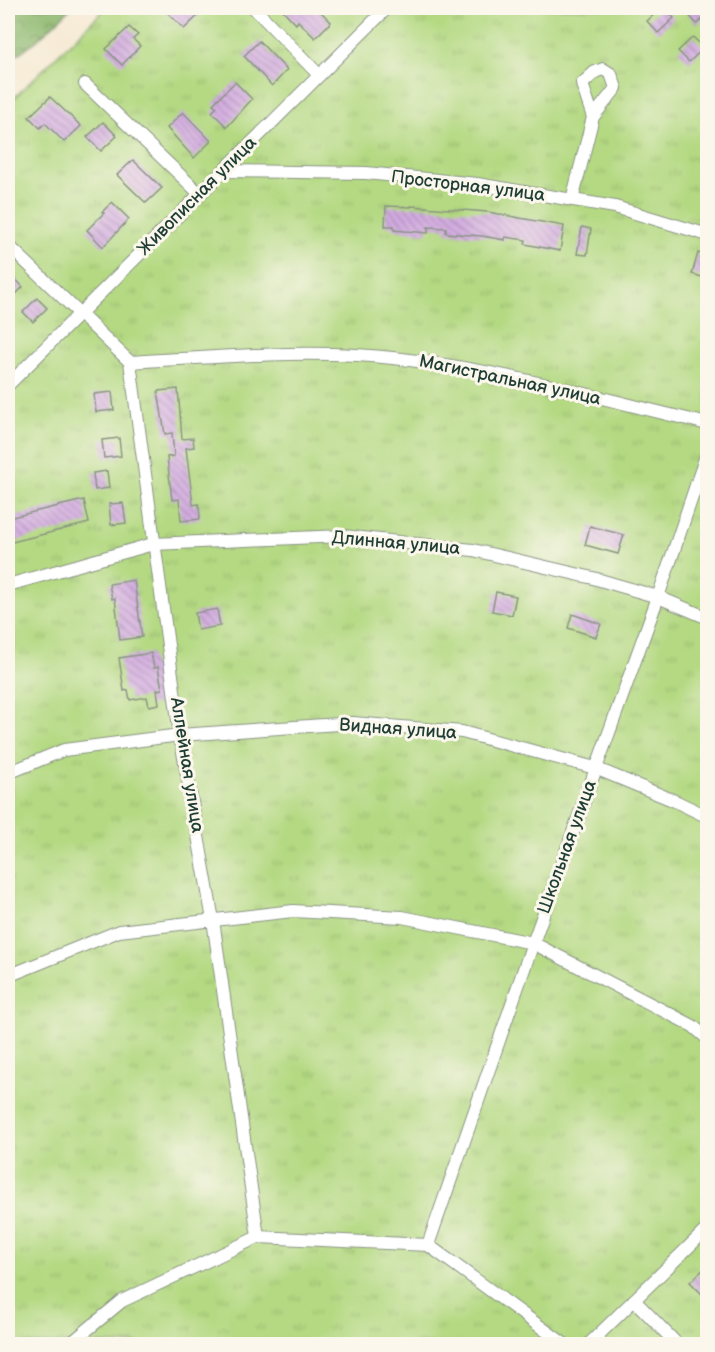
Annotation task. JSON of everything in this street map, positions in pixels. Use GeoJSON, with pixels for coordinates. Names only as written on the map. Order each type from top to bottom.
{"type":"FeatureCollection","features":[{"type":"Feature","properties":{"kind":"street"},"geometry":{"type":"LineString","coordinates":[[254,8],[319,75]]}},
{"type":"Feature","properties":{"kind":"street","name":"Живописная улица"},"geometry":{"type":"LineString","coordinates":[[8,386],[387,8]]}},
{"type":"Feature","properties":{"kind":"street"},"geometry":{"type":"LineString","coordinates":[[85,84],[200,194]]}},
{"type":"Feature","properties":{"kind":"street"},"geometry":{"type":"LineString","coordinates":[[572,200],[592,117]]}},
{"type":"Feature","properties":{"kind":"street","name":"Просторная улица"},"geometry":{"type":"LineString","coordinates":[[224,171],[366,172],[477,184],[615,207],[708,235]]}},
{"type":"Feature","properties":{"kind":"street"},"geometry":{"type":"LineString","coordinates":[[8,246],[129,362]]}},
{"type":"Feature","properties":{"kind":"street","name":"Магистральная улица"},"geometry":{"type":"LineString","coordinates":[[129,362],[310,353],[400,358],[478,370],[708,424]]}},
{"type":"Feature","properties":{"kind":"street","name":"Аллейная улица"},"geometry":{"type":"LineString","coordinates":[[129,362],[180,735],[213,921],[258,1237]]}},
{"type":"Feature","properties":{"kind":"street","name":"Школьная улица"},"geometry":{"type":"LineString","coordinates":[[428,1245],[708,450]]}},
{"type":"Feature","properties":{"kind":"street","name":"Длинная улица"},"geometry":{"type":"LineString","coordinates":[[8,585],[153,544],[343,536],[474,550],[593,578],[658,597],[708,618]]}},
{"type":"Feature","properties":{"kind":"street","name":"Видная улица"},"geometry":{"type":"LineString","coordinates":[[8,773],[64,750],[180,735],[353,723],[462,732],[596,768],[708,817]]}},
{"type":"Feature","properties":{"kind":"street"},"geometry":{"type":"LineString","coordinates":[[8,976],[119,931],[293,911],[402,916],[533,943],[693,1026],[708,1039]]}},
{"type":"Feature","properties":{"kind":"street"},"geometry":{"type":"LineString","coordinates":[[589,1344],[708,1228]]}},
{"type":"Feature","properties":{"kind":"street"},"geometry":{"type":"LineString","coordinates":[[70,1344],[122,1301],[258,1237],[428,1245],[564,1344]]}},
{"type":"Feature","properties":{"kind":"street"},"geometry":{"type":"LineString","coordinates":[[634,1300],[678,1344]]}},
{"type":"Feature","properties":{"kind":"green space"},"geometry":{"type":"Polygon","coordinates":[[[8,8],[71,8],[36,41],[8,61],[8,8]]]}},
{"type":"Feature","properties":{"kind":"green space"},"geometry":{"type":"Polygon","coordinates":[[[106,8],[707,8],[707,1344],[8,1344],[8,104],[106,8]]]}},
{"type":"Feature","properties":{"kind":"building"},"geometry":{"type":"Polygon","coordinates":[[[163,8],[206,8],[184,29],[163,8]]]}},
{"type":"Feature","properties":{"kind":"building"},"geometry":{"type":"Polygon","coordinates":[[[281,8],[317,8],[331,22],[315,38],[298,21],[296,24],[281,8]]]}},
{"type":"Feature","properties":{"kind":"building"},"geometry":{"type":"Polygon","coordinates":[[[661,8],[664,8],[674,18],[658,33],[647,21],[661,8]]]}},
{"type":"Feature","properties":{"kind":"building"},"geometry":{"type":"Polygon","coordinates":[[[691,8],[708,8],[708,14],[697,24],[686,12],[691,8]]]}},
{"type":"Feature","properties":{"kind":"building"},"geometry":{"type":"Polygon","coordinates":[[[129,27],[138,35],[133,39],[140,46],[122,65],[106,49],[129,27]]]}},
{"type":"Feature","properties":{"kind":"building"},"geometry":{"type":"Polygon","coordinates":[[[693,37],[704,48],[689,62],[678,51],[693,37]]]}},
{"type":"Feature","properties":{"kind":"building"},"geometry":{"type":"Polygon","coordinates":[[[259,41],[287,70],[272,86],[244,56],[259,41]]]}},
{"type":"Feature","properties":{"kind":"building"},"geometry":{"type":"Polygon","coordinates":[[[235,82],[252,99],[227,127],[212,112],[217,107],[213,104],[235,82]]]}},
{"type":"Feature","properties":{"kind":"building"},"geometry":{"type":"Polygon","coordinates":[[[50,97],[81,126],[64,142],[45,123],[40,128],[29,117],[50,97]]]}},
{"type":"Feature","properties":{"kind":"building"},"geometry":{"type":"Polygon","coordinates":[[[183,112],[211,141],[194,158],[167,128],[183,112]]]}},
{"type":"Feature","properties":{"kind":"building"},"geometry":{"type":"Polygon","coordinates":[[[103,122],[117,136],[101,151],[87,137],[103,122]]]}},
{"type":"Feature","properties":{"kind":"building"},"geometry":{"type":"Polygon","coordinates":[[[133,160],[162,188],[146,203],[117,175],[133,160]]]}},
{"type":"Feature","properties":{"kind":"building"},"geometry":{"type":"Polygon","coordinates":[[[112,202],[129,219],[103,247],[87,230],[112,202]]]}},
{"type":"Feature","properties":{"kind":"building"},"geometry":{"type":"Polygon","coordinates":[[[386,206],[488,212],[564,226],[560,251],[525,244],[526,240],[505,237],[505,240],[446,233],[446,228],[428,227],[428,233],[394,230],[394,226],[385,226],[386,206]]]}},
{"type":"Feature","properties":{"kind":"building"},"geometry":{"type":"Polygon","coordinates":[[[582,227],[591,229],[587,255],[577,254],[582,227]]]}},
{"type":"Feature","properties":{"kind":"building"},"geometry":{"type":"Polygon","coordinates":[[[698,253],[708,256],[705,278],[692,274],[698,253]]]}},
{"type":"Feature","properties":{"kind":"building"},"geometry":{"type":"Polygon","coordinates":[[[8,271],[23,287],[8,302],[8,271]]]}},
{"type":"Feature","properties":{"kind":"building"},"geometry":{"type":"Polygon","coordinates":[[[37,298],[47,308],[33,322],[23,312],[37,298]]]}},
{"type":"Feature","properties":{"kind":"building"},"geometry":{"type":"Polygon","coordinates":[[[178,389],[182,439],[193,438],[194,447],[186,448],[193,505],[199,504],[200,519],[181,521],[179,499],[172,500],[167,457],[174,456],[172,433],[165,434],[158,391],[178,389]]]}},
{"type":"Feature","properties":{"kind":"building"},"geometry":{"type":"Polygon","coordinates":[[[112,392],[114,410],[96,412],[94,394],[112,392]]]}},
{"type":"Feature","properties":{"kind":"building"},"geometry":{"type":"Polygon","coordinates":[[[119,438],[121,456],[104,458],[102,440],[119,438]]]}},
{"type":"Feature","properties":{"kind":"building"},"geometry":{"type":"Polygon","coordinates":[[[107,471],[109,488],[95,490],[93,473],[107,471]]]}},
{"type":"Feature","properties":{"kind":"building"},"geometry":{"type":"Polygon","coordinates":[[[84,500],[89,523],[8,543],[8,518],[84,500]]]}},
{"type":"Feature","properties":{"kind":"building"},"geometry":{"type":"Polygon","coordinates":[[[123,503],[126,523],[111,525],[109,504],[123,503]]]}},
{"type":"Feature","properties":{"kind":"building"},"geometry":{"type":"Polygon","coordinates":[[[590,526],[624,535],[618,554],[585,545],[590,526]]]}},
{"type":"Feature","properties":{"kind":"building"},"geometry":{"type":"Polygon","coordinates":[[[134,580],[142,637],[120,640],[115,598],[112,599],[109,584],[134,580]]]}},
{"type":"Feature","properties":{"kind":"building"},"geometry":{"type":"Polygon","coordinates":[[[496,592],[516,596],[512,615],[492,611],[496,592]]]}},
{"type":"Feature","properties":{"kind":"building"},"geometry":{"type":"Polygon","coordinates":[[[217,609],[220,626],[198,630],[195,613],[217,609]]]}},
{"type":"Feature","properties":{"kind":"building"},"geometry":{"type":"Polygon","coordinates":[[[572,614],[601,624],[596,637],[568,628],[572,614]]]}},
{"type":"Feature","properties":{"kind":"building"},"geometry":{"type":"Polygon","coordinates":[[[151,653],[154,668],[158,667],[162,689],[157,690],[159,704],[149,706],[147,697],[130,700],[128,690],[124,691],[119,658],[151,653]]]}},
{"type":"Feature","properties":{"kind":"building"},"geometry":{"type":"Polygon","coordinates":[[[708,1265],[708,1290],[702,1294],[690,1282],[708,1265]]]}}]}
